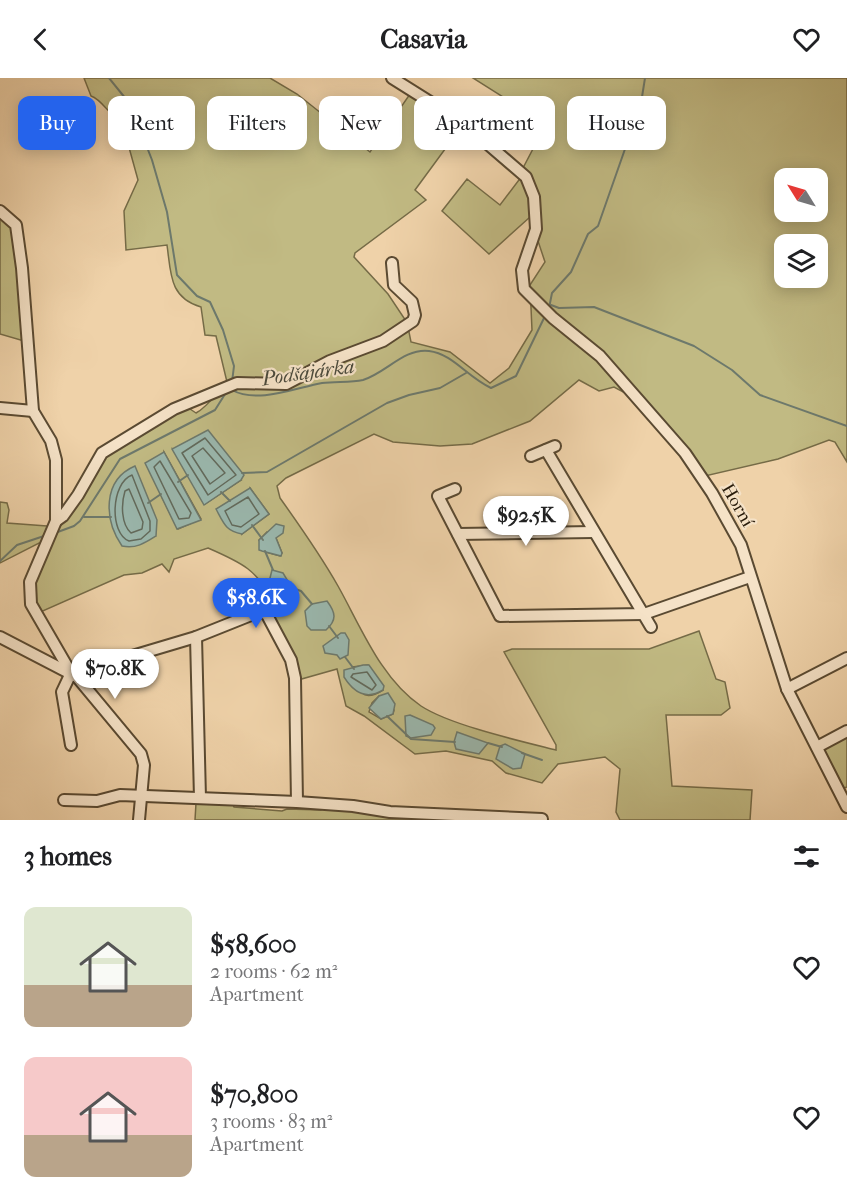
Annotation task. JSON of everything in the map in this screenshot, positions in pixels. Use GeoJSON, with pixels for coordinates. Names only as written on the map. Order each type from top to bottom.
{"type":"FeatureCollection","features":[{"type":"Feature","properties":{"kind":"street","name":"Horní"},"geometry":{"type":"LineString","coordinates":[[392,78],[462,122],[526,177],[534,198],[536,229],[522,270],[524,289],[553,318],[600,356],[685,453],[733,527],[787,689],[847,807]]}},
{"type":"Feature","properties":{"kind":"street"},"geometry":{"type":"LineString","coordinates":[[0,211],[13,220],[18,233],[33,411],[51,441],[56,460],[56,521],[30,582],[31,604],[74,675],[141,754],[144,765],[139,820]]}},
{"type":"Feature","properties":{"kind":"street"},"geometry":{"type":"LineString","coordinates":[[56,521],[63,516],[78,495],[102,453],[174,409],[237,383],[286,384],[330,361],[383,341],[413,321],[415,315],[412,302],[394,285],[392,262]]}},
{"type":"Feature","properties":{"kind":"street"},"geometry":{"type":"LineString","coordinates":[[0,408],[33,411]]}},
{"type":"Feature","properties":{"kind":"street"},"geometry":{"type":"LineString","coordinates":[[531,456],[550,448],[594,532],[651,627]]}},
{"type":"Feature","properties":{"kind":"street"},"geometry":{"type":"LineString","coordinates":[[454,489],[438,495],[500,616],[644,614],[750,577]]}},
{"type":"Feature","properties":{"kind":"street"},"geometry":{"type":"LineString","coordinates":[[458,534],[594,532]]}},
{"type":"Feature","properties":{"kind":"street"},"geometry":{"type":"LineString","coordinates":[[71,745],[62,692],[74,675],[196,637],[261,611],[267,615],[291,660],[295,678],[297,802]]}},
{"type":"Feature","properties":{"kind":"street"},"geometry":{"type":"LineString","coordinates":[[0,637],[74,675]]}},
{"type":"Feature","properties":{"kind":"street"},"geometry":{"type":"LineString","coordinates":[[196,637],[200,798]]}},
{"type":"Feature","properties":{"kind":"street"},"geometry":{"type":"LineString","coordinates":[[787,689],[847,658]]}},
{"type":"Feature","properties":{"kind":"street"},"geometry":{"type":"LineString","coordinates":[[817,747],[847,732]]}},
{"type":"Feature","properties":{"kind":"street"},"geometry":{"type":"LineString","coordinates":[[64,800],[97,801],[120,795],[200,798],[353,806],[390,813],[542,819]]}},
{"type":"Feature","properties":{"kind":"shaded area"},"geometry":{"type":"Polygon","coordinates":[[[84,78],[270,78],[300,96],[207,96],[207,150],[307,150],[307,102],[319,111],[319,150],[367,150],[370,152],[371,150],[402,150],[402,106],[410,94],[414,96],[414,150],[444,150],[415,190],[426,200],[355,253],[354,257],[388,294],[406,321],[381,337],[314,363],[319,365],[408,327],[411,342],[450,352],[490,383],[509,368],[532,330],[530,285],[545,262],[530,217],[489,254],[442,211],[467,179],[500,205],[525,172],[523,168],[532,150],[555,150],[555,96],[502,96],[473,78],[847,78],[847,462],[835,442],[829,440],[778,459],[705,476],[652,407],[614,387],[599,391],[579,380],[530,421],[472,444],[440,446],[393,442],[374,434],[286,478],[277,486],[280,498],[325,564],[373,651],[394,682],[421,706],[449,720],[556,750],[556,745],[504,652],[512,649],[649,649],[699,631],[716,679],[725,682],[730,708],[721,715],[666,715],[672,786],[752,790],[750,820],[620,820],[616,812],[620,769],[605,757],[558,764],[542,783],[506,773],[492,761],[446,751],[415,754],[364,716],[346,706],[337,669],[298,680],[289,650],[266,607],[277,603],[262,582],[248,569],[208,548],[174,559],[169,572],[162,564],[142,573],[124,575],[36,614],[31,586],[46,546],[39,543],[0,563],[0,502],[7,503],[9,510],[7,523],[47,526],[56,521],[101,452],[187,407],[196,413],[209,403],[227,382],[216,336],[205,335],[201,307],[191,303],[177,291],[171,275],[167,245],[126,250],[124,211],[138,180],[130,150],[195,150],[195,96],[108,96],[108,111],[96,96],[91,96],[84,78]],[[173,449],[205,504],[241,480],[173,449]],[[164,452],[162,497],[178,529],[201,519],[164,452]],[[250,488],[242,534],[269,514],[250,488]],[[267,532],[259,540],[266,552],[280,556],[282,553],[276,538],[267,532]],[[368,665],[353,667],[358,687],[364,695],[369,696],[383,690],[368,665]],[[379,696],[372,703],[369,712],[381,719],[393,714],[394,710],[379,696]]]}},
{"type":"Feature","properties":{"kind":"shaded area"},"geometry":{"type":"Polygon","coordinates":[[[0,215],[11,225],[15,238],[24,341],[0,334],[0,215]]]}},
{"type":"Feature","properties":{"kind":"shaded area"},"geometry":{"type":"Polygon","coordinates":[[[847,733],[847,787],[844,788],[822,746],[847,733]]]}},
{"type":"Feature","properties":{"kind":"shaded area"},"geometry":{"type":"Polygon","coordinates":[[[196,803],[233,804],[234,807],[282,811],[287,809],[321,810],[322,807],[514,820],[195,820],[196,803]]]}},
{"type":"Feature","properties":{"kind":"water"},"geometry":{"type":"Polygon","coordinates":[[[208,430],[244,475],[241,480],[204,505],[172,449],[208,430]]]}},
{"type":"Feature","properties":{"kind":"water"},"geometry":{"type":"Polygon","coordinates":[[[164,452],[201,520],[177,529],[145,463],[164,452]]]}},
{"type":"Feature","properties":{"kind":"water"},"geometry":{"type":"Polygon","coordinates":[[[135,466],[157,520],[156,536],[140,545],[127,547],[122,546],[116,536],[109,502],[117,481],[124,472],[135,466]]]}},
{"type":"Feature","properties":{"kind":"water"},"geometry":{"type":"Polygon","coordinates":[[[250,488],[269,514],[242,534],[226,526],[216,509],[250,488]]]}},
{"type":"Feature","properties":{"kind":"water"},"geometry":{"type":"Polygon","coordinates":[[[276,524],[284,526],[283,533],[276,538],[281,556],[259,550],[259,540],[276,524]]]}},
{"type":"Feature","properties":{"kind":"water"},"geometry":{"type":"Polygon","coordinates":[[[272,570],[283,573],[289,583],[286,590],[275,589],[270,578],[272,570]]]}},
{"type":"Feature","properties":{"kind":"water"},"geometry":{"type":"Polygon","coordinates":[[[327,601],[334,613],[334,620],[326,630],[311,630],[307,626],[305,611],[312,604],[327,601]]]}},
{"type":"Feature","properties":{"kind":"water"},"geometry":{"type":"Polygon","coordinates":[[[341,633],[345,633],[349,640],[348,655],[340,659],[337,655],[325,653],[323,646],[341,633]]]}},
{"type":"Feature","properties":{"kind":"water"},"geometry":{"type":"Polygon","coordinates":[[[369,665],[384,686],[383,690],[372,694],[361,693],[348,683],[344,677],[344,670],[369,665]]]}},
{"type":"Feature","properties":{"kind":"water"},"geometry":{"type":"Polygon","coordinates":[[[388,693],[395,704],[393,714],[381,719],[369,708],[379,696],[388,693]]]}},
{"type":"Feature","properties":{"kind":"water"},"geometry":{"type":"Polygon","coordinates":[[[410,715],[433,725],[435,728],[431,735],[411,738],[406,736],[405,716],[410,715]]]}},
{"type":"Feature","properties":{"kind":"water"},"geometry":{"type":"Polygon","coordinates":[[[457,732],[488,743],[479,754],[456,749],[454,742],[457,732]]]}},
{"type":"Feature","properties":{"kind":"water"},"geometry":{"type":"Polygon","coordinates":[[[505,744],[525,754],[521,768],[513,769],[496,759],[500,746],[505,744]]]}},
{"type":"Feature","properties":{"kind":"waterway"},"geometry":{"type":"LineString","coordinates":[[109,78],[130,104],[152,160],[167,212],[177,275],[197,296],[210,302],[223,330],[234,366],[232,382]]}},
{"type":"Feature","properties":{"kind":"waterway","name":"Podšajárka"},"geometry":{"type":"LineString","coordinates":[[549,308],[552,293],[571,272],[588,234],[598,226],[625,149],[640,133],[645,113],[642,97],[645,78]]}},
{"type":"Feature","properties":{"kind":"waterway"},"geometry":{"type":"LineString","coordinates":[[551,305],[559,308],[594,307],[694,346],[732,370],[760,395],[847,426]]}},
{"type":"Feature","properties":{"kind":"waterway","name":"Podšajárka"},"geometry":{"type":"LineString","coordinates":[[232,390],[253,396],[322,383],[363,380],[403,357],[420,351],[445,356],[491,388],[516,376],[545,316]]}},
{"type":"Feature","properties":{"kind":"waterway"},"geometry":{"type":"LineString","coordinates":[[242,473],[267,472],[387,403],[440,388],[466,373]]}},
{"type":"Feature","properties":{"kind":"waterway","name":"Podšajárka"},"geometry":{"type":"LineString","coordinates":[[55,533],[74,526],[80,521],[120,459],[215,410],[227,391]]}},
{"type":"Feature","properties":{"kind":"waterway"},"geometry":{"type":"LineString","coordinates":[[178,482],[188,475]]}},
{"type":"Feature","properties":{"kind":"waterway"},"geometry":{"type":"LineString","coordinates":[[221,492],[230,501]]}},
{"type":"Feature","properties":{"kind":"waterway"},"geometry":{"type":"LineString","coordinates":[[148,503],[161,494]]}},
{"type":"Feature","properties":{"kind":"waterway"},"geometry":{"type":"LineString","coordinates":[[84,517],[111,517]]}},
{"type":"Feature","properties":{"kind":"waterway"},"geometry":{"type":"LineString","coordinates":[[252,525],[263,540]]}},
{"type":"Feature","properties":{"kind":"waterway","name":"Podšajárka"},"geometry":{"type":"LineString","coordinates":[[0,561],[17,545],[47,535]]}},
{"type":"Feature","properties":{"kind":"waterway"},"geometry":{"type":"LineString","coordinates":[[265,551],[273,570]]}},
{"type":"Feature","properties":{"kind":"waterway"},"geometry":{"type":"LineString","coordinates":[[287,586],[301,591],[312,604]]}},
{"type":"Feature","properties":{"kind":"waterway"},"geometry":{"type":"LineString","coordinates":[[329,626],[338,638]]}},
{"type":"Feature","properties":{"kind":"waterway"},"geometry":{"type":"LineString","coordinates":[[345,657],[354,669]]}},
{"type":"Feature","properties":{"kind":"waterway"},"geometry":{"type":"LineString","coordinates":[[387,716],[411,739],[455,742]]}},
{"type":"Feature","properties":{"kind":"waterway"},"geometry":{"type":"LineString","coordinates":[[488,743],[502,747]]}},
{"type":"Feature","properties":{"kind":"waterway"},"geometry":{"type":"LineString","coordinates":[[522,753],[542,760]]}}]}
